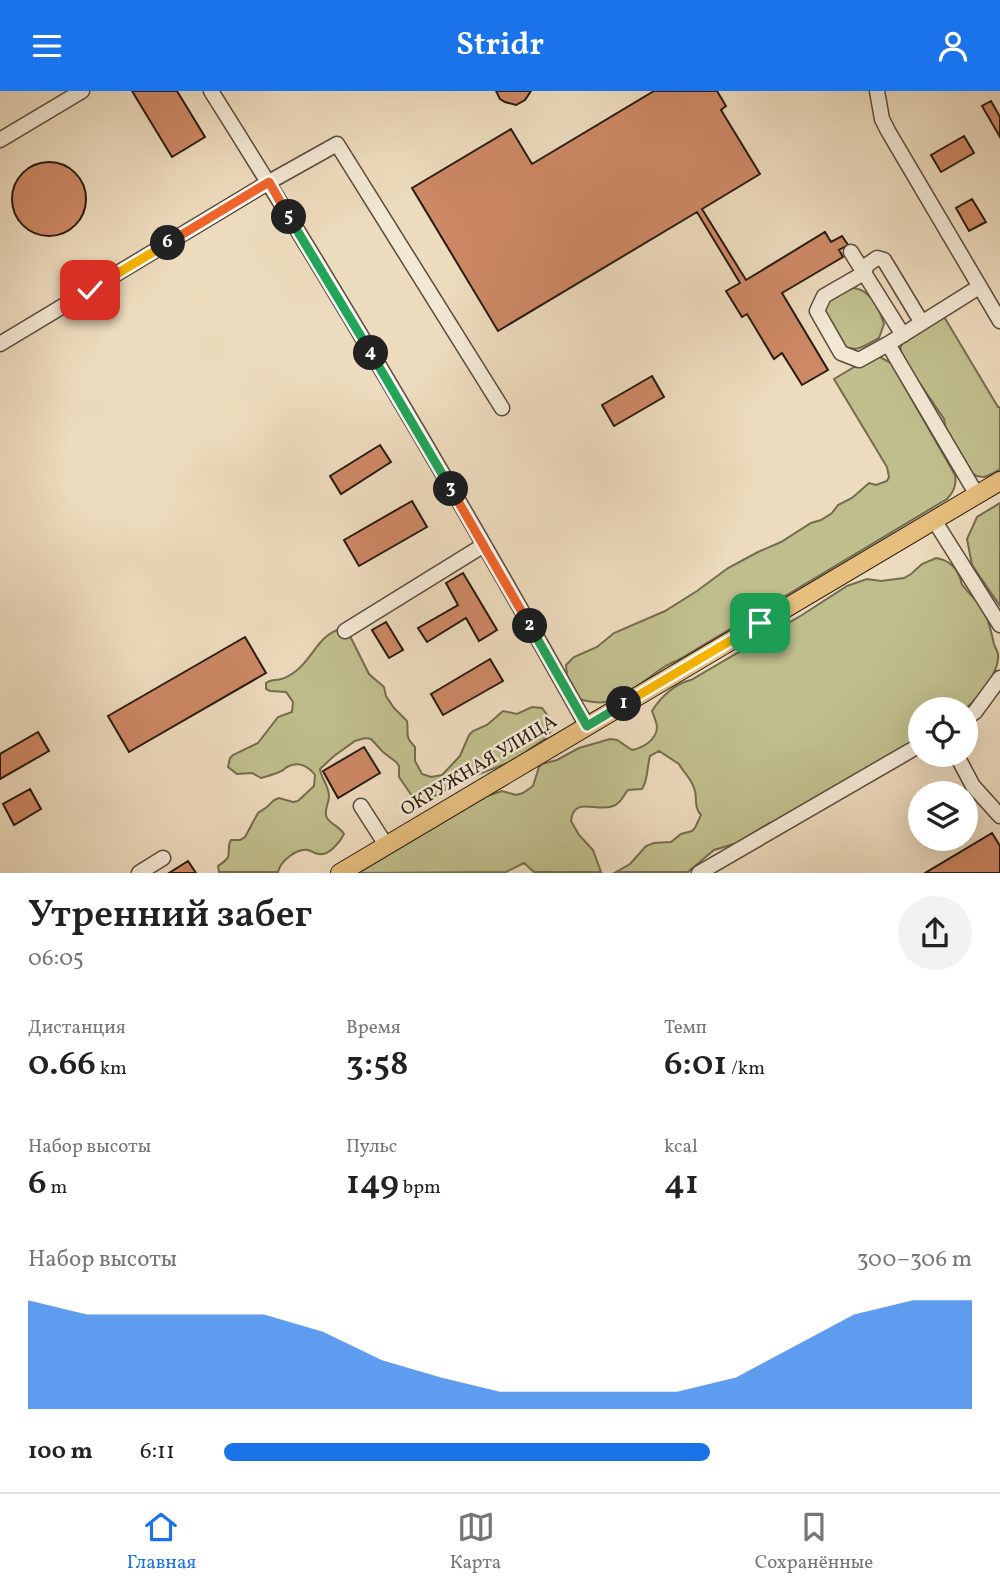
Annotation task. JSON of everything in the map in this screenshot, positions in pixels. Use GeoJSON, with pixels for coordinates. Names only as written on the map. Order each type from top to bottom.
{"type":"FeatureCollection","features":[{"type":"Feature","properties":{"kind":"main road","name":"ОКРУЖНАЯ УЛИЦА"},"geometry":{"type":"LineString","coordinates":[[340,873],[1000,481]]}},
{"type":"Feature","properties":{"kind":"lane"},"geometry":{"type":"LineString","coordinates":[[0,140],[82,91]]}},
{"type":"Feature","properties":{"kind":"lane"},"geometry":{"type":"LineString","coordinates":[[211,91],[269,182],[418,432],[587,726]]}},
{"type":"Feature","properties":{"kind":"lane"},"geometry":{"type":"LineString","coordinates":[[877,91],[887,131],[1000,321]]}},
{"type":"Feature","properties":{"kind":"lane"},"geometry":{"type":"LineString","coordinates":[[0,344],[337,144],[502,408]]}},
{"type":"Feature","properties":{"kind":"lane"},"geometry":{"type":"LineString","coordinates":[[852,252],[903,335]]}},
{"type":"Feature","properties":{"kind":"lane"},"geometry":{"type":"LineString","coordinates":[[922,323],[884,260],[877,258],[867,265],[864,273],[824,296],[817,311],[841,353],[859,360],[903,335],[922,323],[979,287]]}},
{"type":"Feature","properties":{"kind":"lane"},"geometry":{"type":"LineString","coordinates":[[888,344],[977,495]]}},
{"type":"Feature","properties":{"kind":"lane"},"geometry":{"type":"LineString","coordinates":[[934,520],[1000,625]]}},
{"type":"Feature","properties":{"kind":"lane"},"geometry":{"type":"LineString","coordinates":[[345,631],[484,545]]}},
{"type":"Feature","properties":{"kind":"lane"},"geometry":{"type":"LineString","coordinates":[[978,708],[1000,678]]}},
{"type":"Feature","properties":{"kind":"lane"},"geometry":{"type":"LineString","coordinates":[[699,873],[908,752]]}},
{"type":"Feature","properties":{"kind":"lane"},"geometry":{"type":"LineString","coordinates":[[963,767],[973,786],[1000,816]]}},
{"type":"Feature","properties":{"kind":"lane"},"geometry":{"type":"LineString","coordinates":[[361,806],[386,845]]}},
{"type":"Feature","properties":{"kind":"lane"},"geometry":{"type":"LineString","coordinates":[[139,873],[163,857]]}},
{"type":"Feature","properties":{"kind":"shaded area"},"geometry":{"type":"Polygon","coordinates":[[[850,288],[868,295],[876,305],[884,324],[879,338],[857,349],[841,346],[824,311],[830,299],[850,288]]]}},
{"type":"Feature","properties":{"kind":"shaded area"},"geometry":{"type":"Polygon","coordinates":[[[943,315],[1000,407],[1000,469],[984,477],[966,469],[946,431],[944,419],[900,356],[901,344],[943,315]]]}},
{"type":"Feature","properties":{"kind":"shaded area"},"geometry":{"type":"Polygon","coordinates":[[[878,356],[891,363],[955,475],[953,491],[947,499],[664,667],[621,697],[600,702],[573,697],[566,665],[574,657],[597,647],[614,633],[665,611],[728,568],[821,520],[869,483],[876,485],[887,481],[887,467],[834,379],[871,357],[878,356]]]}},
{"type":"Feature","properties":{"kind":"shaded area"},"geometry":{"type":"Polygon","coordinates":[[[1000,503],[1000,606],[972,565],[967,539],[977,517],[1000,503]]]}},
{"type":"Feature","properties":{"kind":"shaded area"},"geometry":{"type":"Polygon","coordinates":[[[936,558],[948,562],[984,612],[998,661],[982,692],[977,697],[908,697],[908,746],[737,843],[714,850],[688,872],[616,872],[630,864],[646,846],[671,842],[681,834],[692,831],[701,815],[689,778],[679,764],[659,751],[650,756],[642,789],[628,790],[616,805],[607,808],[581,807],[573,813],[571,821],[593,850],[601,872],[534,872],[524,863],[506,872],[358,873],[487,796],[502,791],[516,795],[523,793],[533,786],[542,764],[557,760],[579,748],[610,739],[617,740],[632,750],[644,745],[652,740],[657,728],[652,711],[674,688],[802,615],[847,586],[867,579],[881,581],[904,578],[922,564],[936,558]]]}},
{"type":"Feature","properties":{"kind":"shaded area"},"geometry":{"type":"Polygon","coordinates":[[[341,629],[349,634],[369,674],[384,687],[394,708],[407,721],[408,738],[415,747],[415,761],[422,774],[431,777],[442,775],[460,756],[469,735],[487,725],[503,711],[517,714],[532,707],[542,708],[552,729],[546,738],[513,761],[461,781],[426,801],[412,796],[399,777],[399,766],[371,739],[355,741],[320,769],[329,792],[326,815],[344,834],[334,848],[323,854],[308,850],[294,853],[285,860],[278,872],[219,872],[218,866],[228,857],[231,840],[245,837],[258,813],[279,798],[298,801],[314,786],[315,775],[307,767],[300,765],[293,765],[261,778],[252,773],[237,774],[228,767],[233,755],[258,743],[278,717],[292,712],[293,702],[286,692],[270,691],[266,689],[266,683],[285,678],[294,672],[327,636],[341,629]]]}},
{"type":"Feature","properties":{"kind":"building"},"geometry":{"type":"Polygon","coordinates":[[[132,91],[177,91],[205,137],[172,157],[132,91]]]}},
{"type":"Feature","properties":{"kind":"building"},"geometry":{"type":"Polygon","coordinates":[[[496,91],[531,91],[525,100],[516,105],[500,99],[496,91]]]}},
{"type":"Feature","properties":{"kind":"building"},"geometry":{"type":"Polygon","coordinates":[[[654,91],[717,91],[726,106],[721,110],[760,174],[702,209],[746,280],[825,232],[831,242],[842,236],[848,245],[839,250],[843,257],[782,293],[828,370],[802,385],[782,353],[774,359],[747,314],[742,317],[726,291],[740,283],[697,212],[498,331],[412,188],[511,129],[532,164],[654,91]]]}},
{"type":"Feature","properties":{"kind":"building"},"geometry":{"type":"Polygon","coordinates":[[[991,101],[1000,117],[1000,137],[982,106],[991,101]]]}},
{"type":"Feature","properties":{"kind":"building"},"geometry":{"type":"Polygon","coordinates":[[[964,136],[974,153],[941,172],[931,155],[964,136]]]}},
{"type":"Feature","properties":{"kind":"building"},"geometry":{"type":"Polygon","coordinates":[[[49,162],[63,165],[75,173],[83,185],[86,199],[83,213],[75,225],[63,233],[49,236],[35,233],[23,225],[15,213],[12,199],[15,185],[23,173],[35,165],[49,162]]]}},
{"type":"Feature","properties":{"kind":"building"},"geometry":{"type":"Polygon","coordinates":[[[972,199],[986,222],[969,231],[956,208],[972,199]]]}},
{"type":"Feature","properties":{"kind":"building"},"geometry":{"type":"Polygon","coordinates":[[[652,376],[664,397],[614,426],[602,405],[652,376]]]}},
{"type":"Feature","properties":{"kind":"building"},"geometry":{"type":"Polygon","coordinates":[[[380,445],[391,462],[341,494],[330,476],[380,445]]]}},
{"type":"Feature","properties":{"kind":"building"},"geometry":{"type":"Polygon","coordinates":[[[412,501],[427,527],[359,566],[344,540],[412,501]]]}},
{"type":"Feature","properties":{"kind":"building"},"geometry":{"type":"Polygon","coordinates":[[[463,573],[497,630],[479,641],[466,618],[427,642],[418,628],[458,605],[446,583],[463,573]]]}},
{"type":"Feature","properties":{"kind":"building"},"geometry":{"type":"Polygon","coordinates":[[[386,622],[403,650],[389,658],[372,630],[386,622]]]}},
{"type":"Feature","properties":{"kind":"building"},"geometry":{"type":"Polygon","coordinates":[[[245,637],[266,673],[129,752],[108,716],[245,637]]]}},
{"type":"Feature","properties":{"kind":"building"},"geometry":{"type":"Polygon","coordinates":[[[490,659],[503,681],[443,715],[431,694],[490,659]]]}},
{"type":"Feature","properties":{"kind":"building"},"geometry":{"type":"Polygon","coordinates":[[[38,732],[49,751],[0,779],[0,754],[38,732]]]}},
{"type":"Feature","properties":{"kind":"building"},"geometry":{"type":"Polygon","coordinates":[[[364,747],[380,773],[338,798],[323,771],[364,747]]]}},
{"type":"Feature","properties":{"kind":"building"},"geometry":{"type":"Polygon","coordinates":[[[30,789],[41,809],[14,825],[3,804],[30,789]]]}},
{"type":"Feature","properties":{"kind":"building"},"geometry":{"type":"Polygon","coordinates":[[[992,833],[1000,846],[1000,873],[925,873],[962,851],[978,851],[978,841],[992,833]]]}},
{"type":"Feature","properties":{"kind":"building"},"geometry":{"type":"Polygon","coordinates":[[[188,861],[196,873],[169,873],[188,861]]]}},
{"type":"Feature","properties":{"kind":"route"},"geometry":{"type":"LineString","coordinates":[[90,290],[269,182],[425,444],[587,726],[760,623]]}}]}
